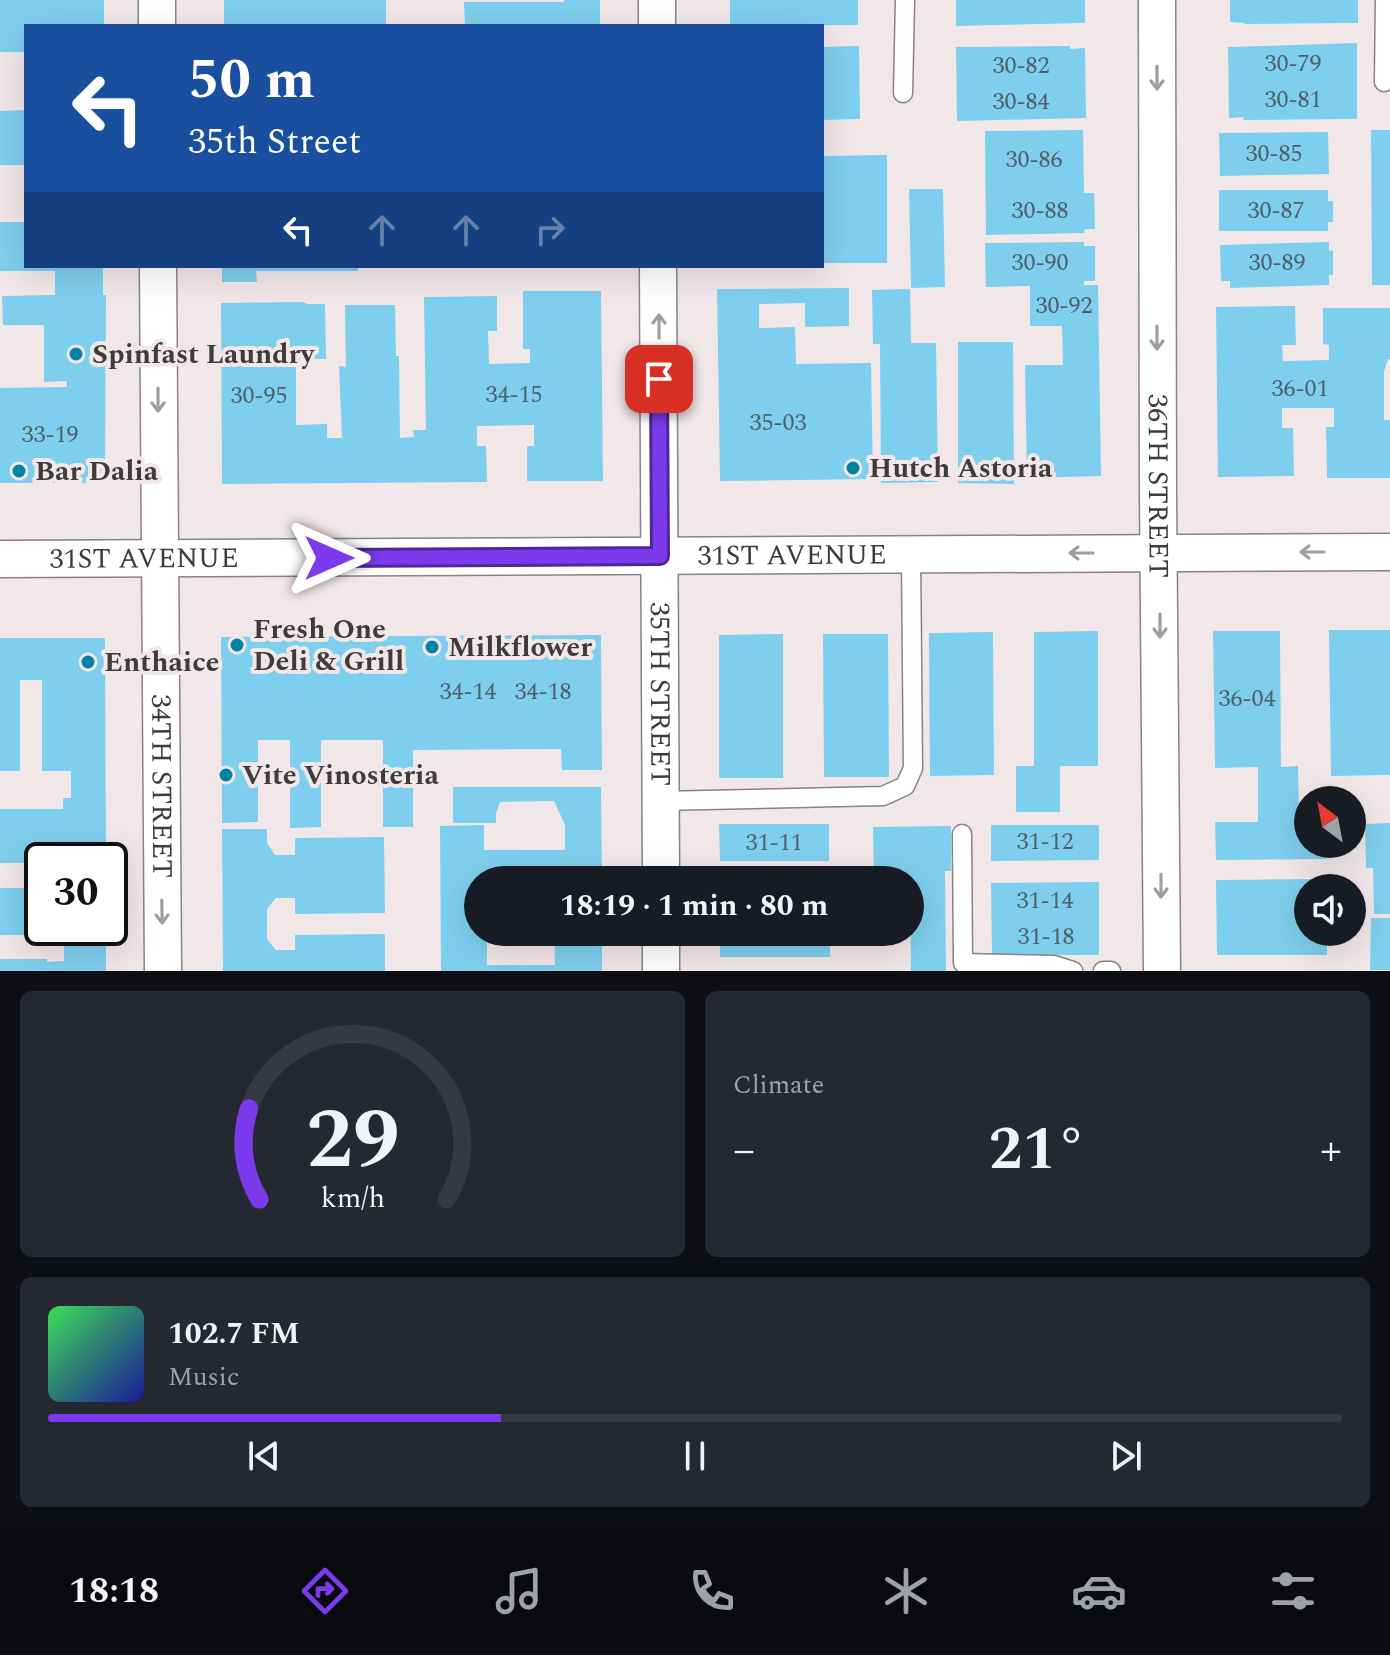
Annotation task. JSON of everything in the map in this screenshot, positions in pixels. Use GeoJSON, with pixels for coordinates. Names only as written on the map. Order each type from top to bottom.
{"type":"FeatureCollection","features":[{"type":"Feature","properties":{"kind":"street"},"geometry":{"type":"LineString","coordinates":[[157,0],[157,24]]}},
{"type":"Feature","properties":{"kind":"street"},"geometry":{"type":"LineString","coordinates":[[657,0],[657,24]]}},
{"type":"Feature","properties":{"kind":"street","name":"36TH STREET"},"geometry":{"type":"LineString","coordinates":[[1157,0],[1162,971]]}},
{"type":"Feature","properties":{"kind":"street","name":"34TH STREET"},"geometry":{"type":"LineString","coordinates":[[158,268],[163,971]]}},
{"type":"Feature","properties":{"kind":"street","name":"35TH STREET"},"geometry":{"type":"LineString","coordinates":[[658,268],[661,866]]}},
{"type":"Feature","properties":{"kind":"street","name":"31ST AVENUE"},"geometry":{"type":"LineString","coordinates":[[0,559],[1390,552]]}},
{"type":"Feature","properties":{"kind":"street"},"geometry":{"type":"LineString","coordinates":[[661,946],[661,971]]}},
{"type":"Feature","properties":{"kind":"lane"},"geometry":{"type":"LineString","coordinates":[[903,93],[905,0]]}},
{"type":"Feature","properties":{"kind":"lane"},"geometry":{"type":"LineString","coordinates":[[1384,82],[1385,0]]}},
{"type":"Feature","properties":{"kind":"lane"},"geometry":{"type":"LineString","coordinates":[[660,801],[883,796],[905,786],[913,768],[911,554]]}},
{"type":"Feature","properties":{"kind":"lane"},"geometry":{"type":"LineString","coordinates":[[962,834],[963,963],[1054,965],[1073,971]]}},
{"type":"Feature","properties":{"kind":"lane"},"geometry":{"type":"LineString","coordinates":[[1103,971],[1111,971]]}},
{"type":"Feature","properties":{"kind":"building"},"geometry":{"type":"Polygon","coordinates":[[[0,0],[104,0],[104,24],[24,24],[24,52],[0,52],[0,0]]]}},
{"type":"Feature","properties":{"kind":"building"},"geometry":{"type":"Polygon","coordinates":[[[224,0],[386,0],[386,24],[224,24],[224,0]]]}},
{"type":"Feature","properties":{"kind":"building"},"geometry":{"type":"Polygon","coordinates":[[[600,0],[600,24],[465,24],[464,2],[600,0]]]}},
{"type":"Feature","properties":{"kind":"building"},"geometry":{"type":"Polygon","coordinates":[[[730,0],[858,0],[858,25],[730,24],[730,0]]]}},
{"type":"Feature","properties":{"kind":"building"},"geometry":{"type":"Polygon","coordinates":[[[956,0],[1085,0],[1085,23],[956,26],[956,0]]]}},
{"type":"Feature","properties":{"kind":"building"},"geometry":{"type":"Polygon","coordinates":[[[1230,0],[1358,0],[1358,23],[1230,22],[1230,0]]]}},
{"type":"Feature","properties":{"kind":"building"},"geometry":{"type":"Polygon","coordinates":[[[1357,43],[1357,119],[1229,118],[1228,47],[1357,43]]]}},
{"type":"Feature","properties":{"kind":"building"},"geometry":{"type":"Polygon","coordinates":[[[859,46],[860,119],[824,120],[824,47],[859,46]]]}},
{"type":"Feature","properties":{"kind":"building"},"geometry":{"type":"Polygon","coordinates":[[[1070,46],[1070,49],[1085,48],[1086,118],[957,121],[956,47],[1070,46]]]}},
{"type":"Feature","properties":{"kind":"building"},"geometry":{"type":"Polygon","coordinates":[[[24,110],[24,165],[0,165],[0,111],[24,110]]]}},
{"type":"Feature","properties":{"kind":"building"},"geometry":{"type":"Polygon","coordinates":[[[1083,130],[1084,193],[1094,193],[1095,229],[1085,229],[1084,233],[986,235],[985,131],[1083,130]]]}},
{"type":"Feature","properties":{"kind":"building"},"geometry":{"type":"Polygon","coordinates":[[[1371,130],[1390,130],[1390,285],[1372,285],[1371,130]]]}},
{"type":"Feature","properties":{"kind":"building"},"geometry":{"type":"Polygon","coordinates":[[[1328,132],[1329,174],[1220,176],[1219,133],[1328,132]]]}},
{"type":"Feature","properties":{"kind":"building"},"geometry":{"type":"Polygon","coordinates":[[[887,155],[887,263],[824,263],[824,156],[887,155]]]}},
{"type":"Feature","properties":{"kind":"building"},"geometry":{"type":"Polygon","coordinates":[[[909,189],[943,189],[945,287],[911,288],[909,189]]]}},
{"type":"Feature","properties":{"kind":"building"},"geometry":{"type":"Polygon","coordinates":[[[1219,190],[1328,190],[1328,201],[1333,201],[1333,222],[1328,222],[1328,231],[1219,231],[1219,190]]]}},
{"type":"Feature","properties":{"kind":"building"},"geometry":{"type":"Polygon","coordinates":[[[0,222],[24,222],[24,268],[103,268],[103,295],[106,295],[105,483],[0,483],[0,388],[67,387],[67,381],[44,382],[44,325],[3,325],[2,296],[55,295],[55,271],[0,271],[0,222]]]}},
{"type":"Feature","properties":{"kind":"building"},"geometry":{"type":"Polygon","coordinates":[[[1084,242],[1084,246],[1095,246],[1095,281],[1084,281],[1084,285],[1098,285],[1101,476],[1027,478],[1025,365],[1063,365],[1062,326],[1030,326],[1030,286],[986,287],[985,243],[1084,242]]]}},
{"type":"Feature","properties":{"kind":"building"},"geometry":{"type":"Polygon","coordinates":[[[1329,242],[1329,251],[1333,250],[1333,275],[1329,275],[1329,285],[1230,288],[1230,281],[1221,281],[1220,245],[1329,242]]]}},
{"type":"Feature","properties":{"kind":"building"},"geometry":{"type":"Polygon","coordinates":[[[222,268],[358,268],[358,271],[256,271],[257,282],[222,282],[222,268]]]}},
{"type":"Feature","properties":{"kind":"building"},"geometry":{"type":"Polygon","coordinates":[[[849,288],[849,326],[805,327],[805,303],[759,304],[759,328],[795,327],[796,364],[871,363],[873,479],[720,481],[717,289],[849,288]]]}},
{"type":"Feature","properties":{"kind":"building"},"geometry":{"type":"Polygon","coordinates":[[[910,289],[911,343],[936,343],[938,482],[881,483],[880,344],[873,344],[872,290],[910,289]]]}},
{"type":"Feature","properties":{"kind":"building"},"geometry":{"type":"Polygon","coordinates":[[[523,291],[601,291],[603,481],[527,481],[527,446],[534,446],[534,425],[477,426],[477,446],[486,446],[487,482],[222,484],[221,303],[325,304],[326,359],[298,359],[296,425],[327,424],[327,438],[342,438],[339,366],[346,367],[345,305],[395,305],[400,438],[414,437],[413,430],[426,430],[424,297],[497,296],[497,331],[488,331],[489,364],[530,363],[530,349],[523,349],[523,291]]]}},
{"type":"Feature","properties":{"kind":"building"},"geometry":{"type":"Polygon","coordinates":[[[1295,306],[1296,345],[1282,345],[1283,361],[1329,360],[1329,345],[1323,344],[1323,308],[1390,308],[1390,359],[1384,371],[1384,420],[1390,420],[1390,478],[1327,478],[1326,427],[1334,427],[1334,408],[1282,408],[1282,428],[1293,428],[1294,476],[1218,477],[1216,307],[1295,306]]]}},
{"type":"Feature","properties":{"kind":"building"},"geometry":{"type":"Polygon","coordinates":[[[958,342],[1013,342],[1014,484],[958,483],[958,342]]]}},
{"type":"Feature","properties":{"kind":"building"},"geometry":{"type":"Polygon","coordinates":[[[1329,630],[1390,630],[1390,775],[1331,776],[1329,630]]]}},
{"type":"Feature","properties":{"kind":"building"},"geometry":{"type":"Polygon","coordinates":[[[1098,631],[1098,766],[1060,766],[1060,812],[1016,812],[1016,766],[1034,766],[1034,632],[1098,631]]]}},
{"type":"Feature","properties":{"kind":"building"},"geometry":{"type":"Polygon","coordinates":[[[1213,631],[1280,631],[1281,767],[1298,766],[1298,786],[1294,786],[1294,858],[1327,859],[1216,860],[1215,822],[1258,822],[1258,767],[1215,768],[1213,631]]]}},
{"type":"Feature","properties":{"kind":"building"},"geometry":{"type":"Polygon","coordinates":[[[993,632],[994,775],[930,776],[929,633],[993,632]]]}},
{"type":"Feature","properties":{"kind":"building"},"geometry":{"type":"Polygon","coordinates":[[[783,634],[783,778],[719,778],[719,635],[783,634]]]}},
{"type":"Feature","properties":{"kind":"building"},"geometry":{"type":"Polygon","coordinates":[[[823,634],[888,634],[889,777],[824,777],[823,634]]]}},
{"type":"Feature","properties":{"kind":"building"},"geometry":{"type":"Polygon","coordinates":[[[601,635],[602,770],[562,770],[561,749],[413,750],[413,827],[383,827],[383,740],[321,740],[321,827],[290,828],[290,740],[258,740],[258,822],[222,823],[221,637],[601,635]]]}},
{"type":"Feature","properties":{"kind":"building"},"geometry":{"type":"Polygon","coordinates":[[[0,638],[105,638],[106,842],[24,842],[24,863],[0,863],[0,809],[63,809],[63,798],[71,798],[71,771],[42,771],[42,680],[20,680],[20,771],[0,771],[0,638]]]}},
{"type":"Feature","properties":{"kind":"building"},"geometry":{"type":"Polygon","coordinates":[[[453,787],[601,787],[602,866],[464,866],[464,946],[487,946],[487,965],[555,965],[554,946],[602,946],[602,971],[441,971],[440,826],[484,825],[484,850],[565,850],[565,825],[554,801],[500,802],[496,823],[453,823],[453,787]]]}},
{"type":"Feature","properties":{"kind":"building"},"geometry":{"type":"Polygon","coordinates":[[[1390,823],[1390,914],[1374,914],[1373,868],[1366,868],[1366,824],[1390,823]]]}},
{"type":"Feature","properties":{"kind":"building"},"geometry":{"type":"Polygon","coordinates":[[[719,824],[829,824],[829,861],[720,861],[719,824]]]}},
{"type":"Feature","properties":{"kind":"building"},"geometry":{"type":"Polygon","coordinates":[[[991,825],[1099,825],[1099,860],[991,861],[991,825]]]}},
{"type":"Feature","properties":{"kind":"building"},"geometry":{"type":"Polygon","coordinates":[[[951,826],[951,871],[945,871],[946,971],[911,971],[911,946],[924,946],[924,866],[874,866],[873,827],[951,826]]]}},
{"type":"Feature","properties":{"kind":"building"},"geometry":{"type":"Polygon","coordinates":[[[222,829],[267,829],[267,843],[275,855],[295,855],[295,838],[384,837],[385,913],[295,914],[295,898],[276,898],[267,909],[267,939],[276,950],[295,950],[295,935],[385,934],[385,971],[223,971],[222,829]]]}},
{"type":"Feature","properties":{"kind":"building"},"geometry":{"type":"Polygon","coordinates":[[[1294,879],[1294,946],[1327,946],[1327,955],[1217,955],[1216,880],[1294,879]]]}},
{"type":"Feature","properties":{"kind":"building"},"geometry":{"type":"Polygon","coordinates":[[[1099,882],[1099,955],[992,955],[991,883],[1099,882]]]}},
{"type":"Feature","properties":{"kind":"building"},"geometry":{"type":"Polygon","coordinates":[[[0,888],[24,888],[24,935],[0,935],[0,888]]]}},
{"type":"Feature","properties":{"kind":"building"},"geometry":{"type":"Polygon","coordinates":[[[1371,918],[1390,918],[1390,970],[1370,970],[1371,918]]]}},
{"type":"Feature","properties":{"kind":"building"},"geometry":{"type":"Polygon","coordinates":[[[64,946],[106,946],[106,971],[0,971],[0,959],[64,961],[64,946]]]}},
{"type":"Feature","properties":{"kind":"building"},"geometry":{"type":"Polygon","coordinates":[[[720,946],[830,946],[830,957],[720,957],[720,946]]]}},
{"type":"Feature","properties":{"kind":"place","name":"Spinfast Laundry"},"geometry":{"type":"Point","coordinates":[76,354]}},
{"type":"Feature","properties":{"kind":"place","name":"Hutch Astoria"},"geometry":{"type":"Point","coordinates":[853,468]}},
{"type":"Feature","properties":{"kind":"place","name":"Bar Dalia"},"geometry":{"type":"Point","coordinates":[19,471]}},
{"type":"Feature","properties":{"kind":"place","name":"Fresh One Deli & Grill"},"geometry":{"type":"Point","coordinates":[237,645]}},
{"type":"Feature","properties":{"kind":"place","name":"Milkflower"},"geometry":{"type":"Point","coordinates":[432,647]}},
{"type":"Feature","properties":{"kind":"place","name":"Enthaice"},"geometry":{"type":"Point","coordinates":[88,662]}},
{"type":"Feature","properties":{"kind":"place","name":"Vite Vinosteria"},"geometry":{"type":"Point","coordinates":[226,775]}},
{"type":"Feature","properties":{"kind":"route"},"geometry":{"type":"LineString","coordinates":[[329,558],[660,556],[659,379]]}}]}
